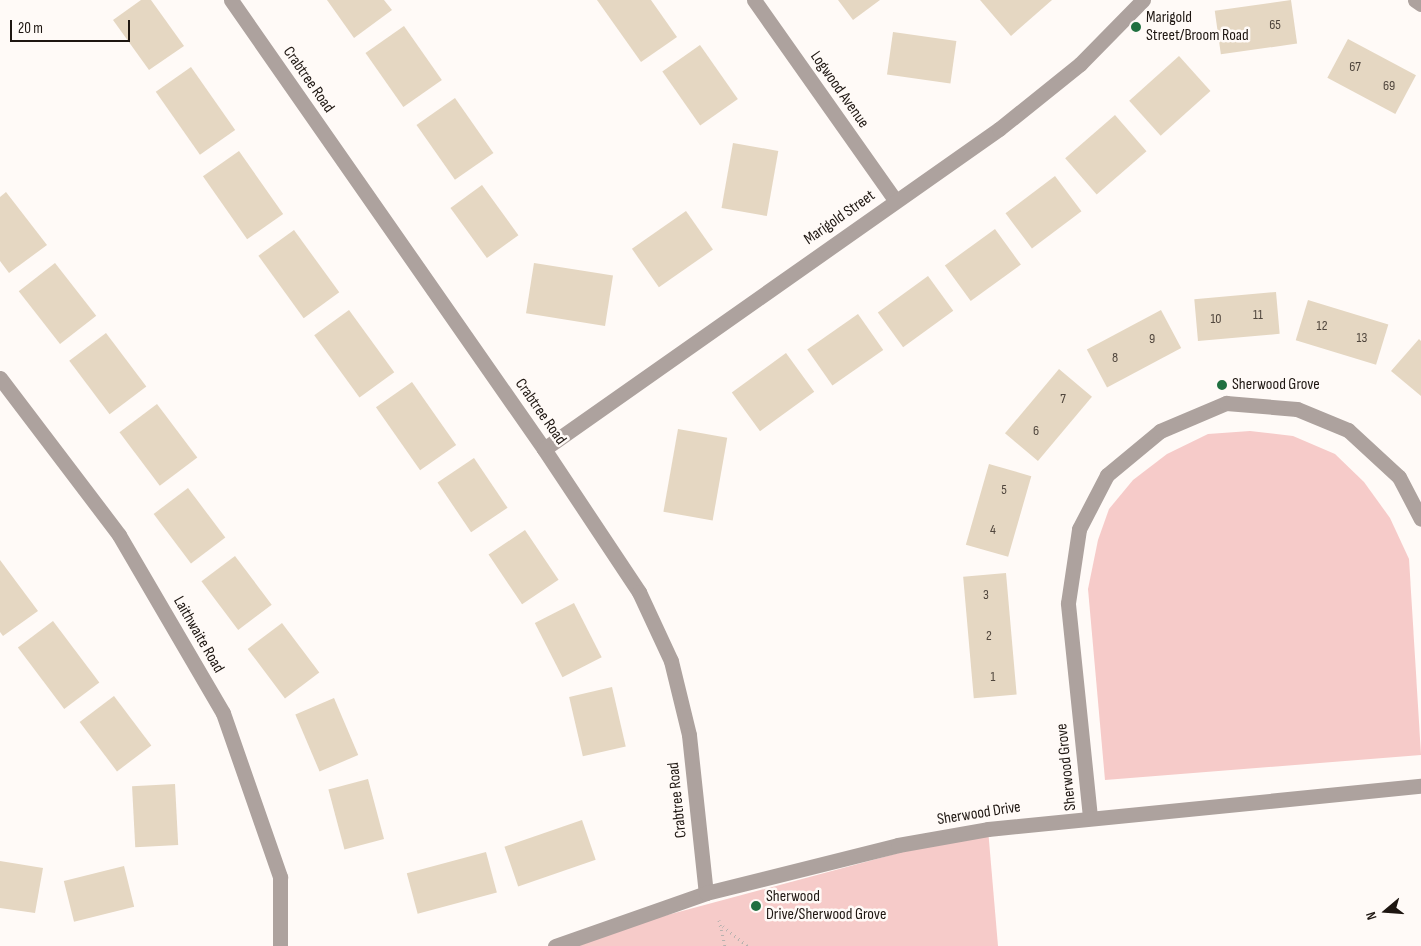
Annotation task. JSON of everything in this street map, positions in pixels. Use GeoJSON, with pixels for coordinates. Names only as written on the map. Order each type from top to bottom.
{"type":"FeatureCollection","features":[{"type":"Feature","properties":{"kind":"street","name":"Crabtree Road"},"geometry":{"type":"LineString","coordinates":[[231,0],[544,449],[639,592],[672,662],[689,735],[706,892]]}},
{"type":"Feature","properties":{"kind":"street","name":"Logwood Avenue"},"geometry":{"type":"LineString","coordinates":[[754,0],[894,200]]}},
{"type":"Feature","properties":{"kind":"street","name":"Marigold Street"},"geometry":{"type":"LineString","coordinates":[[544,449],[1013,117],[1080,64],[1143,0]]}},
{"type":"Feature","properties":{"kind":"street"},"geometry":{"type":"LineString","coordinates":[[1415,0],[1421,4]]}},
{"type":"Feature","properties":{"kind":"street","name":"Laithwaite Road"},"geometry":{"type":"LineString","coordinates":[[0,378],[119,535],[223,713],[280,877],[280,946]]}},
{"type":"Feature","properties":{"kind":"street","name":"Sherwood Grove"},"geometry":{"type":"LineString","coordinates":[[1090,817],[1068,603],[1078,529],[1107,475],[1160,431],[1226,403],[1296,408],[1348,430],[1399,477],[1421,518]]}},
{"type":"Feature","properties":{"kind":"street","name":"Sherwood Drive"},"geometry":{"type":"LineString","coordinates":[[555,946],[706,892],[898,845],[988,828],[1421,786]]}},
{"type":"Feature","properties":{"kind":"path"},"geometry":{"type":"LineString","coordinates":[[721,926],[748,946]]}},
{"type":"Feature","properties":{"kind":"shaded area"},"geometry":{"type":"Polygon","coordinates":[[[1250,431],[1293,436],[1335,454],[1364,482],[1390,518],[1409,559],[1421,755],[1105,780],[1088,589],[1098,540],[1109,509],[1133,480],[1167,454],[1208,434],[1250,431]]]}},
{"type":"Feature","properties":{"kind":"shaded area"},"geometry":{"type":"Polygon","coordinates":[[[988,829],[998,946],[552,946],[988,829]]]}},
{"type":"Feature","properties":{"kind":"building"},"geometry":{"type":"Polygon","coordinates":[[[141,0],[151,0],[184,46],[149,70],[113,20],[141,0]]]}},
{"type":"Feature","properties":{"kind":"building"},"geometry":{"type":"Polygon","coordinates":[[[327,0],[384,0],[392,10],[354,38],[327,0]]]}},
{"type":"Feature","properties":{"kind":"building"},"geometry":{"type":"Polygon","coordinates":[[[597,0],[651,0],[677,37],[641,62],[597,0]]]}},
{"type":"Feature","properties":{"kind":"building"},"geometry":{"type":"Polygon","coordinates":[[[838,0],[880,0],[853,20],[838,0]]]}},
{"type":"Feature","properties":{"kind":"building"},"geometry":{"type":"Polygon","coordinates":[[[980,0],[1052,0],[1011,36],[980,0]]]}},
{"type":"Feature","properties":{"kind":"building"},"geometry":{"type":"Polygon","coordinates":[[[1291,0],[1297,44],[1221,54],[1215,11],[1291,0]]]}},
{"type":"Feature","properties":{"kind":"building"},"geometry":{"type":"Polygon","coordinates":[[[404,26],[442,80],[403,107],[365,53],[404,26]]]}},
{"type":"Feature","properties":{"kind":"building"},"geometry":{"type":"Polygon","coordinates":[[[893,32],[956,41],[950,83],[887,75],[893,32]]]}},
{"type":"Feature","properties":{"kind":"building"},"geometry":{"type":"Polygon","coordinates":[[[1348,39],[1416,75],[1395,114],[1327,78],[1348,39]]]}},
{"type":"Feature","properties":{"kind":"building"},"geometry":{"type":"Polygon","coordinates":[[[700,45],[738,99],[700,125],[662,71],[700,45]]]}},
{"type":"Feature","properties":{"kind":"building"},"geometry":{"type":"Polygon","coordinates":[[[1179,56],[1210,91],[1161,136],[1129,101],[1179,56]]]}},
{"type":"Feature","properties":{"kind":"building"},"geometry":{"type":"Polygon","coordinates":[[[191,67],[235,130],[200,155],[156,92],[191,67]]]}},
{"type":"Feature","properties":{"kind":"building"},"geometry":{"type":"Polygon","coordinates":[[[455,98],[493,153],[455,180],[416,125],[455,98]]]}},
{"type":"Feature","properties":{"kind":"building"},"geometry":{"type":"Polygon","coordinates":[[[1115,115],[1146,151],[1097,195],[1065,158],[1115,115]]]}},
{"type":"Feature","properties":{"kind":"building"},"geometry":{"type":"Polygon","coordinates":[[[733,143],[778,151],[767,216],[722,208],[733,143]]]}},
{"type":"Feature","properties":{"kind":"building"},"geometry":{"type":"Polygon","coordinates":[[[239,151],[283,214],[247,239],[203,176],[239,151]]]}},
{"type":"Feature","properties":{"kind":"building"},"geometry":{"type":"Polygon","coordinates":[[[1055,176],[1081,211],[1032,248],[1005,213],[1055,176]]]}},
{"type":"Feature","properties":{"kind":"building"},"geometry":{"type":"Polygon","coordinates":[[[482,185],[518,235],[487,258],[450,208],[482,185]]]}},
{"type":"Feature","properties":{"kind":"building"},"geometry":{"type":"Polygon","coordinates":[[[6,192],[47,245],[9,273],[0,261],[0,197],[6,192]]]}},
{"type":"Feature","properties":{"kind":"building"},"geometry":{"type":"Polygon","coordinates":[[[686,211],[713,250],[659,287],[632,249],[686,211]]]}},
{"type":"Feature","properties":{"kind":"building"},"geometry":{"type":"Polygon","coordinates":[[[995,229],[1021,265],[971,301],[945,265],[995,229]]]}},
{"type":"Feature","properties":{"kind":"building"},"geometry":{"type":"Polygon","coordinates":[[[294,230],[339,292],[304,318],[258,256],[294,230]]]}},
{"type":"Feature","properties":{"kind":"building"},"geometry":{"type":"Polygon","coordinates":[[[55,263],[96,316],[60,344],[19,291],[55,263]]]}},
{"type":"Feature","properties":{"kind":"building"},"geometry":{"type":"Polygon","coordinates":[[[534,263],[613,276],[605,326],[526,313],[534,263]]]}},
{"type":"Feature","properties":{"kind":"building"},"geometry":{"type":"Polygon","coordinates":[[[928,276],[953,311],[903,347],[878,312],[928,276]]]}},
{"type":"Feature","properties":{"kind":"building"},"geometry":{"type":"Polygon","coordinates":[[[1276,292],[1280,334],[1198,341],[1194,299],[1276,292]]]}},
{"type":"Feature","properties":{"kind":"building"},"geometry":{"type":"Polygon","coordinates":[[[1308,300],[1388,325],[1376,365],[1296,340],[1308,300]]]}},
{"type":"Feature","properties":{"kind":"building"},"geometry":{"type":"Polygon","coordinates":[[[349,310],[394,372],[359,398],[314,335],[349,310]]]}},
{"type":"Feature","properties":{"kind":"building"},"geometry":{"type":"Polygon","coordinates":[[[1161,310],[1181,348],[1107,387],[1087,349],[1161,310]]]}},
{"type":"Feature","properties":{"kind":"building"},"geometry":{"type":"Polygon","coordinates":[[[858,314],[883,350],[832,386],[807,350],[858,314]]]}},
{"type":"Feature","properties":{"kind":"building"},"geometry":{"type":"Polygon","coordinates":[[[106,333],[146,387],[110,414],[69,361],[106,333]]]}},
{"type":"Feature","properties":{"kind":"building"},"geometry":{"type":"Polygon","coordinates":[[[1419,339],[1421,341],[1421,396],[1391,371],[1419,339]]]}},
{"type":"Feature","properties":{"kind":"building"},"geometry":{"type":"Polygon","coordinates":[[[786,353],[814,392],[760,431],[732,392],[786,353]]]}},
{"type":"Feature","properties":{"kind":"building"},"geometry":{"type":"Polygon","coordinates":[[[1059,369],[1092,397],[1038,461],[1005,433],[1059,369]]]}},
{"type":"Feature","properties":{"kind":"building"},"geometry":{"type":"Polygon","coordinates":[[[412,382],[456,445],[420,470],[376,407],[412,382]]]}},
{"type":"Feature","properties":{"kind":"building"},"geometry":{"type":"Polygon","coordinates":[[[157,404],[197,458],[160,486],[119,432],[157,404]]]}},
{"type":"Feature","properties":{"kind":"building"},"geometry":{"type":"Polygon","coordinates":[[[678,429],[727,438],[713,520],[663,512],[678,429]]]}},
{"type":"Feature","properties":{"kind":"building"},"geometry":{"type":"Polygon","coordinates":[[[474,458],[508,508],[471,532],[438,483],[474,458]]]}},
{"type":"Feature","properties":{"kind":"building"},"geometry":{"type":"Polygon","coordinates":[[[989,464],[1031,476],[1008,557],[966,545],[989,464]]]}},
{"type":"Feature","properties":{"kind":"building"},"geometry":{"type":"Polygon","coordinates":[[[188,488],[225,538],[191,563],[154,514],[188,488]]]}},
{"type":"Feature","properties":{"kind":"building"},"geometry":{"type":"Polygon","coordinates":[[[525,530],[559,580],[522,604],[489,555],[525,530]]]}},
{"type":"Feature","properties":{"kind":"building"},"geometry":{"type":"Polygon","coordinates":[[[235,556],[272,605],[238,630],[201,581],[235,556]]]}},
{"type":"Feature","properties":{"kind":"building"},"geometry":{"type":"Polygon","coordinates":[[[0,560],[38,611],[3,636],[0,632],[0,560]]]}},
{"type":"Feature","properties":{"kind":"building"},"geometry":{"type":"Polygon","coordinates":[[[1006,573],[1017,695],[974,698],[963,577],[1006,573]]]}},
{"type":"Feature","properties":{"kind":"building"},"geometry":{"type":"Polygon","coordinates":[[[574,603],[602,657],[562,677],[535,623],[574,603]]]}},
{"type":"Feature","properties":{"kind":"building"},"geometry":{"type":"Polygon","coordinates":[[[53,621],[99,682],[64,709],[18,647],[53,621]]]}},
{"type":"Feature","properties":{"kind":"building"},"geometry":{"type":"Polygon","coordinates":[[[282,623],[319,673],[285,698],[248,649],[282,623]]]}},
{"type":"Feature","properties":{"kind":"building"},"geometry":{"type":"Polygon","coordinates":[[[612,687],[626,746],[583,756],[569,697],[612,687]]]}},
{"type":"Feature","properties":{"kind":"building"},"geometry":{"type":"Polygon","coordinates":[[[114,696],[151,746],[117,771],[80,722],[114,696]]]}},
{"type":"Feature","properties":{"kind":"building"},"geometry":{"type":"Polygon","coordinates":[[[334,698],[358,755],[320,771],[295,714],[334,698]]]}},
{"type":"Feature","properties":{"kind":"building"},"geometry":{"type":"Polygon","coordinates":[[[368,779],[384,839],[344,849],[328,790],[368,779]]]}},
{"type":"Feature","properties":{"kind":"building"},"geometry":{"type":"Polygon","coordinates":[[[175,784],[178,845],[135,847],[132,786],[175,784]]]}},
{"type":"Feature","properties":{"kind":"building"},"geometry":{"type":"Polygon","coordinates":[[[582,820],[596,860],[518,886],[504,847],[582,820]]]}},
{"type":"Feature","properties":{"kind":"building"},"geometry":{"type":"Polygon","coordinates":[[[486,852],[497,893],[418,914],[407,873],[486,852]]]}},
{"type":"Feature","properties":{"kind":"building"},"geometry":{"type":"Polygon","coordinates":[[[0,861],[43,868],[35,913],[0,908],[0,861]]]}},
{"type":"Feature","properties":{"kind":"building"},"geometry":{"type":"Polygon","coordinates":[[[124,866],[134,907],[74,922],[64,881],[124,866]]]}},
{"type":"Feature","properties":{"kind":"place","name":"Marigold Street/Broom Road"},"geometry":{"type":"Point","coordinates":[1136,27]}},
{"type":"Feature","properties":{"kind":"place","name":"Sherwood Grove"},"geometry":{"type":"Point","coordinates":[1222,385]}},
{"type":"Feature","properties":{"kind":"place","name":"Sherwood Drive/Sherwood Grove"},"geometry":{"type":"Point","coordinates":[756,906]}}]}
